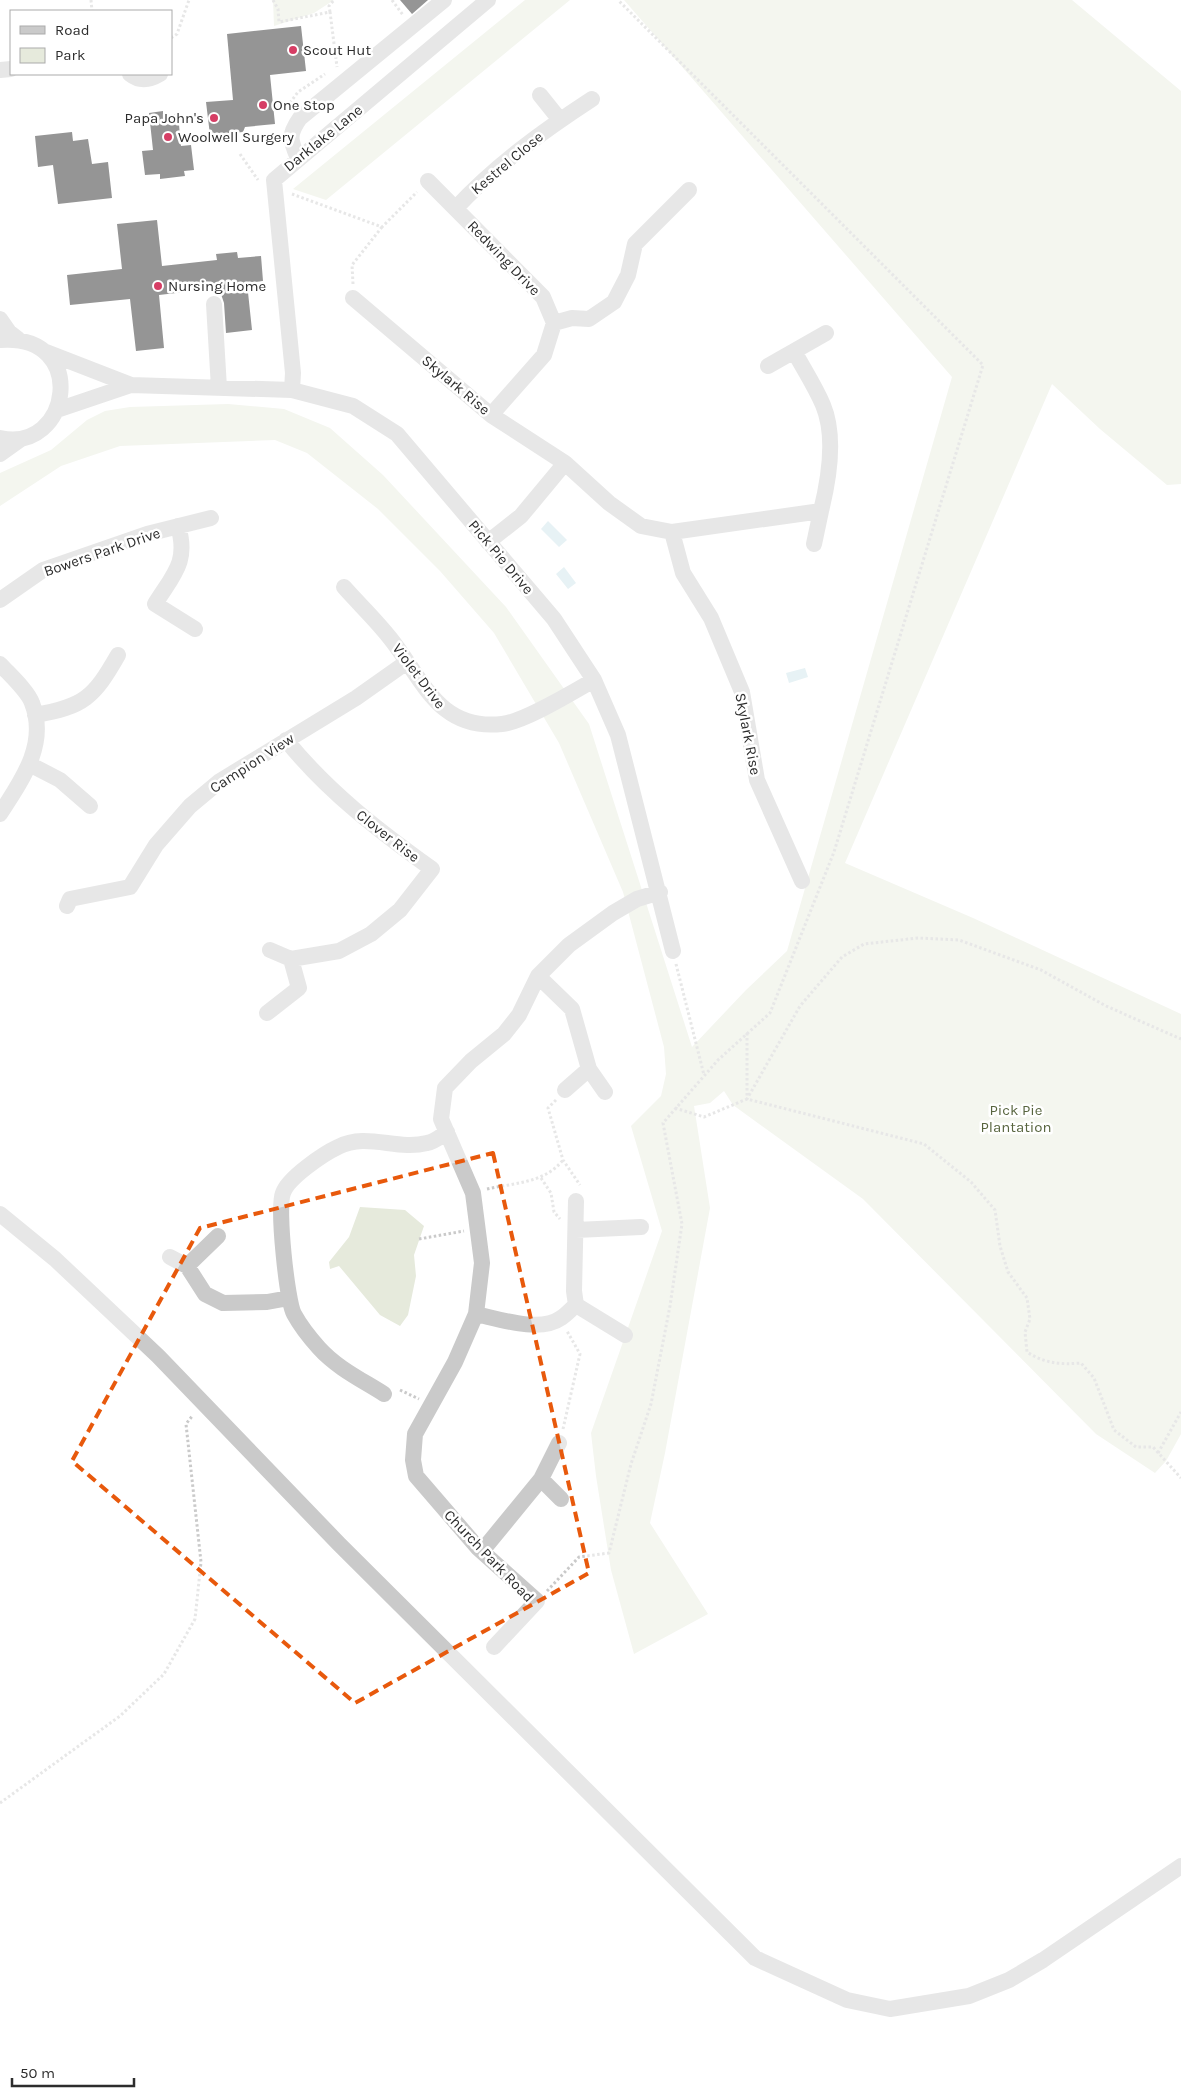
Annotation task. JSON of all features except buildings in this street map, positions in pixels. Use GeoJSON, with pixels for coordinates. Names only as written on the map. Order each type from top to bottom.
{"type":"FeatureCollection","features":[{"type":"Feature","properties":{"kind":"street"},"geometry":{"type":"LineString","coordinates":[[298,158],[290,141],[294,128],[300,118],[444,0]]}},
{"type":"Feature","properties":{"kind":"street","name":"Darklake Lane"},"geometry":{"type":"LineString","coordinates":[[292,390],[293,373],[274,180],[488,0]]}},
{"type":"Feature","properties":{"kind":"street"},"geometry":{"type":"LineString","coordinates":[[132,75],[147,80],[158,75]]}},
{"type":"Feature","properties":{"kind":"street"},"geometry":{"type":"LineString","coordinates":[[540,95],[560,120]]}},
{"type":"Feature","properties":{"kind":"street","name":"Kestrel Close"},"geometry":{"type":"LineString","coordinates":[[456,208],[477,185],[510,157],[592,99]]}},
{"type":"Feature","properties":{"kind":"street","name":"Redwing Drive"},"geometry":{"type":"LineString","coordinates":[[428,182],[456,208],[542,297],[554,323]]}},
{"type":"Feature","properties":{"kind":"street"},"geometry":{"type":"LineString","coordinates":[[491,415],[544,355],[554,323],[572,318],[589,319],[614,302],[628,275],[635,244],[689,190]]}},
{"type":"Feature","properties":{"kind":"street","name":"Skylark Rise"},"geometry":{"type":"LineString","coordinates":[[353,298],[491,415],[564,463],[609,503],[641,526],[672,532],[821,511]]}},
{"type":"Feature","properties":{"kind":"street"},"geometry":{"type":"LineString","coordinates":[[214,304],[219,388]]}},
{"type":"Feature","properties":{"kind":"street"},"geometry":{"type":"LineString","coordinates":[[0,319],[8,332],[18,339]]}},
{"type":"Feature","properties":{"kind":"street"},"geometry":{"type":"LineString","coordinates":[[768,366],[826,332]]}},
{"type":"Feature","properties":{"kind":"street"},"geometry":{"type":"LineString","coordinates":[[0,340],[18,339]]}},
{"type":"Feature","properties":{"kind":"street","name":"Pick Pie Drive"},"geometry":{"type":"LineString","coordinates":[[18,339],[33,343],[46,352],[131,385],[292,390],[353,406],[397,434],[554,619],[594,680],[618,735],[660,892],[673,951]]}},
{"type":"Feature","properties":{"kind":"street"},"geometry":{"type":"LineString","coordinates":[[794,351],[823,406],[830,442],[828,481],[814,544]]}},
{"type":"Feature","properties":{"kind":"street"},"geometry":{"type":"LineString","coordinates":[[0,454],[21,439],[36,433],[48,423],[57,410],[61,395],[60,379],[55,365],[46,352]]}},
{"type":"Feature","properties":{"kind":"street","name":"Pick Pie Drive"},"geometry":{"type":"LineString","coordinates":[[57,410],[131,385]]}},
{"type":"Feature","properties":{"kind":"street"},"geometry":{"type":"LineString","coordinates":[[0,438],[21,439]]}},
{"type":"Feature","properties":{"kind":"street"},"geometry":{"type":"LineString","coordinates":[[488,542],[521,516],[564,463]]}},
{"type":"Feature","properties":{"kind":"street","name":"Bowers Park Drive"},"geometry":{"type":"LineString","coordinates":[[0,600],[43,570],[147,534],[210,518]]}},
{"type":"Feature","properties":{"kind":"street"},"geometry":{"type":"LineString","coordinates":[[178,526],[183,543],[180,564],[156,604],[195,629]]}},
{"type":"Feature","properties":{"kind":"street","name":"Skylark Rise"},"geometry":{"type":"LineString","coordinates":[[672,532],[683,572],[711,618],[742,692],[757,780],[802,880]]}},
{"type":"Feature","properties":{"kind":"street","name":"Violet Drive"},"geometry":{"type":"LineString","coordinates":[[344,587],[390,638],[429,694],[446,712],[476,724],[504,724],[539,710],[594,680]]}},
{"type":"Feature","properties":{"kind":"street"},"geometry":{"type":"LineString","coordinates":[[35,715],[75,706],[93,694],[118,655]]}},
{"type":"Feature","properties":{"kind":"street","name":"Campion View"},"geometry":{"type":"LineString","coordinates":[[67,906],[70,899],[130,887],[156,845],[190,806],[220,781],[356,698],[407,662]]}},
{"type":"Feature","properties":{"kind":"street"},"geometry":{"type":"LineString","coordinates":[[0,664],[32,702],[39,734],[24,778],[0,814]]}},
{"type":"Feature","properties":{"kind":"street","name":"Clover Rise"},"geometry":{"type":"LineString","coordinates":[[286,740],[310,768],[369,824],[432,870],[400,910],[371,934],[339,950],[291,959]]}},
{"type":"Feature","properties":{"kind":"street"},"geometry":{"type":"LineString","coordinates":[[29,764],[60,780],[90,806]]}},
{"type":"Feature","properties":{"kind":"street","name":"Church Park Road"},"geometry":{"type":"LineString","coordinates":[[494,1647],[537,1601],[482,1550],[416,1476],[413,1460],[416,1434],[455,1362],[476,1314],[482,1263],[473,1193],[441,1118],[445,1088],[467,1054],[504,1034],[519,1015],[538,976],[568,945],[613,913],[637,899],[660,892]]}},
{"type":"Feature","properties":{"kind":"street"},"geometry":{"type":"LineString","coordinates":[[267,1013],[299,988],[291,959],[270,950]]}},
{"type":"Feature","properties":{"kind":"street"},"geometry":{"type":"LineString","coordinates":[[538,976],[572,1009],[589,1069],[605,1092]]}},
{"type":"Feature","properties":{"kind":"street"},"geometry":{"type":"LineString","coordinates":[[565,1090],[589,1069]]}},
{"type":"Feature","properties":{"kind":"street"},"geometry":{"type":"LineString","coordinates":[[384,1394],[335,1364],[318,1348],[294,1313],[289,1298],[281,1228],[283,1193],[298,1175],[337,1147],[358,1140],[410,1146],[429,1143],[447,1132]]}},
{"type":"Feature","properties":{"kind":"street"},"geometry":{"type":"LineString","coordinates":[[576,1201],[574,1291],[576,1305],[625,1336]]}},
{"type":"Feature","properties":{"kind":"street"},"geometry":{"type":"LineString","coordinates":[[0,1214],[95,1295],[203,1403],[339,1544],[755,1958],[815,1983],[847,2000],[890,2009],[969,1996],[1009,1980],[1043,1960],[1181,1866]]}},
{"type":"Feature","properties":{"kind":"street"},"geometry":{"type":"LineString","coordinates":[[576,1230],[641,1227]]}},
{"type":"Feature","properties":{"kind":"street"},"geometry":{"type":"LineString","coordinates":[[187,1266],[218,1236]]}},
{"type":"Feature","properties":{"kind":"street"},"geometry":{"type":"LineString","coordinates":[[170,1257],[187,1266],[205,1294],[223,1303],[267,1302],[289,1298]]}},
{"type":"Feature","properties":{"kind":"street"},"geometry":{"type":"LineString","coordinates":[[476,1314],[523,1325],[560,1320],[576,1305]]}},
{"type":"Feature","properties":{"kind":"street"},"geometry":{"type":"LineString","coordinates":[[482,1550],[495,1537],[512,1512],[541,1479],[559,1443]]}},
{"type":"Feature","properties":{"kind":"street"},"geometry":{"type":"LineString","coordinates":[[541,1479],[560,1499]]}},
{"type":"Feature","properties":{"kind":"path"},"geometry":{"type":"LineString","coordinates":[[172,37],[177,34],[189,0]]}},
{"type":"Feature","properties":{"kind":"path"},"geometry":{"type":"LineString","coordinates":[[273,0],[278,8],[278,22],[330,12]]}},
{"type":"Feature","properties":{"kind":"path"},"geometry":{"type":"LineString","coordinates":[[286,115],[286,107],[298,92],[338,66],[329,6],[334,0]]}},
{"type":"Feature","properties":{"kind":"path"},"geometry":{"type":"LineString","coordinates":[[537,1601],[579,1557],[608,1553],[631,1464],[651,1404],[670,1306],[682,1224],[662,1123],[704,1075],[770,1013],[834,852],[983,365],[618,0]]}},
{"type":"Feature","properties":{"kind":"path"},"geometry":{"type":"LineString","coordinates":[[240,154],[258,179],[274,187],[382,227]]}},
{"type":"Feature","properties":{"kind":"path"},"geometry":{"type":"LineString","coordinates":[[353,298],[352,265],[382,227],[428,182]]}},
{"type":"Feature","properties":{"kind":"path"},"geometry":{"type":"LineString","coordinates":[[747,1099],[800,1006],[842,957],[864,944],[918,938],[959,940],[1042,970],[1106,1006],[1181,1039]]}},
{"type":"Feature","properties":{"kind":"path"},"geometry":{"type":"LineString","coordinates":[[673,951],[704,1075]]}},
{"type":"Feature","properties":{"kind":"path"},"geometry":{"type":"LineString","coordinates":[[747,1033],[747,1099]]}},
{"type":"Feature","properties":{"kind":"path"},"geometry":{"type":"LineString","coordinates":[[565,1090],[548,1108],[563,1160],[584,1190],[576,1201]]}},
{"type":"Feature","properties":{"kind":"path"},"geometry":{"type":"LineString","coordinates":[[676,1108],[704,1117],[747,1099],[924,1144],[971,1182],[995,1210],[1000,1246],[1008,1272],[1027,1298],[1030,1319],[1025,1332],[1027,1352],[1042,1361],[1067,1364],[1081,1363],[1094,1378],[1114,1430],[1136,1447],[1153,1447],[1181,1478]]}},
{"type":"Feature","properties":{"kind":"path"},"geometry":{"type":"LineString","coordinates":[[473,1193],[541,1178],[554,1171],[563,1160]]}},
{"type":"Feature","properties":{"kind":"path"},"geometry":{"type":"LineString","coordinates":[[541,1178],[551,1193],[554,1212],[565,1225],[576,1230]]}},
{"type":"Feature","properties":{"kind":"path"},"geometry":{"type":"LineString","coordinates":[[419,1239],[477,1228]]}},
{"type":"Feature","properties":{"kind":"path"},"geometry":{"type":"LineString","coordinates":[[559,1443],[580,1354],[560,1320]]}},
{"type":"Feature","properties":{"kind":"path"},"geometry":{"type":"LineString","coordinates":[[384,1394],[390,1386],[431,1405]]}},
{"type":"Feature","properties":{"kind":"path"},"geometry":{"type":"LineString","coordinates":[[0,1804],[120,1716],[164,1674],[196,1619],[201,1562],[186,1424],[203,1403]]}},
{"type":"Feature","properties":{"kind":"path"},"geometry":{"type":"LineString","coordinates":[[1158,1453],[1181,1412]]}},
{"type":"Feature","properties":{"kind":"highlighted area"},"geometry":{"type":"Polygon","coordinates":[[[493,1153],[589,1573],[355,1703],[72,1461],[200,1228],[493,1153]]]}},
{"type":"Feature","properties":{"kind":"green space"},"geometry":{"type":"Polygon","coordinates":[[[273,0],[334,0],[314,13],[274,26],[273,0]]]}},
{"type":"Feature","properties":{"kind":"green space"},"geometry":{"type":"Polygon","coordinates":[[[525,0],[570,0],[326,200],[293,189],[525,0]]]}},
{"type":"Feature","properties":{"kind":"green space","name":"Pick Pie Plantation"},"geometry":{"type":"Polygon","coordinates":[[[624,0],[1072,0],[1181,91],[1181,484],[1167,485],[1100,429],[1052,384],[845,863],[973,918],[1181,1014],[1181,1434],[1166,1461],[1155,1473],[1096,1434],[863,1199],[733,1105],[724,1091],[710,1103],[694,1106],[710,1208],[665,1453],[650,1523],[708,1614],[634,1654],[611,1570],[591,1433],[662,1231],[631,1126],[661,1096],[666,1074],[664,1047],[623,892],[559,743],[494,633],[440,571],[378,509],[307,453],[275,440],[120,446],[61,466],[0,506],[0,473],[51,450],[87,420],[105,411],[130,407],[228,404],[284,409],[330,428],[383,475],[506,607],[589,724],[692,1047],[746,990],[787,951],[952,377],[624,0]]]}},
{"type":"Feature","properties":{"kind":"green space"},"geometry":{"type":"Polygon","coordinates":[[[360,1207],[405,1210],[424,1226],[414,1255],[416,1276],[408,1315],[400,1326],[380,1315],[339,1266],[330,1269],[329,1262],[349,1237],[360,1207]]]}},
{"type":"Feature","properties":{"kind":"water"},"geometry":{"type":"Polygon","coordinates":[[[548,521],[567,540],[559,547],[541,529],[548,521]]]}},
{"type":"Feature","properties":{"kind":"water"},"geometry":{"type":"Polygon","coordinates":[[[564,567],[576,583],[568,589],[556,574],[564,567]]]}},
{"type":"Feature","properties":{"kind":"water"},"geometry":{"type":"Polygon","coordinates":[[[805,668],[808,677],[789,683],[786,673],[805,668]]]}},
{"type":"Feature","properties":{"kind":"place","name":"Scout Hut"},"geometry":{"type":"Point","coordinates":[293,50]}},
{"type":"Feature","properties":{"kind":"place","name":"One Stop"},"geometry":{"type":"Point","coordinates":[263,105]}},
{"type":"Feature","properties":{"kind":"place","name":"Papa John's"},"geometry":{"type":"Point","coordinates":[214,118]}},
{"type":"Feature","properties":{"kind":"place","name":"Woolwell Surgery"},"geometry":{"type":"Point","coordinates":[168,137]}},
{"type":"Feature","properties":{"kind":"place","name":"Nursing Home"},"geometry":{"type":"Point","coordinates":[158,286]}}]}
